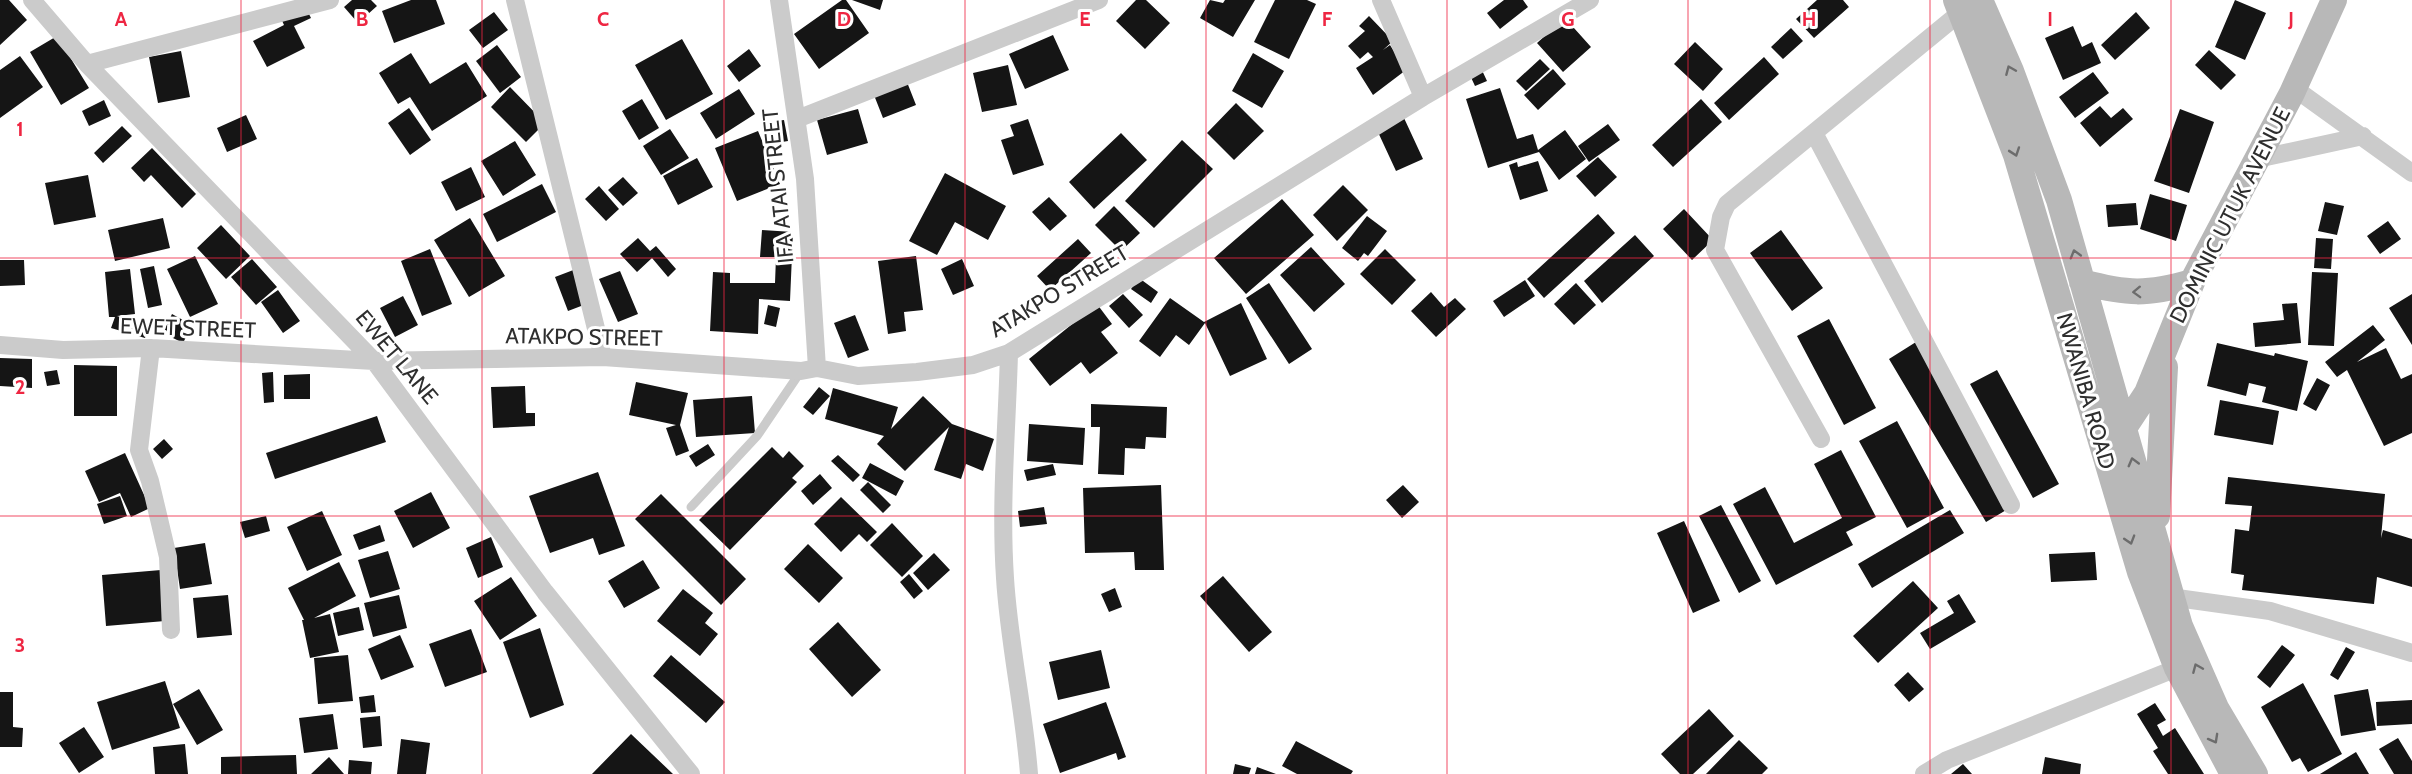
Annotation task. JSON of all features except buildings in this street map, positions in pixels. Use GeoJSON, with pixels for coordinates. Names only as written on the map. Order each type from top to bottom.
{"type":"FeatureCollection","features":[{"type":"Feature","properties":{"kind":"main road","name":"DOMINIC UTUK AVENUE"},"geometry":{"type":"LineString","coordinates":[[2104,457],[2125,429],[2147,393],[2192,282],[2294,88],[2334,0]]}},
{"type":"Feature","properties":{"kind":"main road"},"geometry":{"type":"LineString","coordinates":[[1966,4],[2036,134],[2059,200],[2125,429],[2156,547]]}},
{"type":"Feature","properties":{"kind":"main road","name":"NWANIBA ROAD"},"geometry":{"type":"LineString","coordinates":[[1966,4],[2050,263],[2104,457],[2159,596],[2177,668],[2233,774]]}},
{"type":"Feature","properties":{"kind":"main road"},"geometry":{"type":"LineString","coordinates":[[2082,282],[2123,293],[2158,292],[2192,282]]}},
{"type":"Feature","properties":{"kind":"main road"},"geometry":{"type":"LineString","coordinates":[[2166,345],[2157,472],[2156,547],[2159,596],[2216,708],[2255,774]]}},
{"type":"Feature","properties":{"kind":"street","name":"EWET LANE"},"geometry":{"type":"LineString","coordinates":[[32,0],[87,64],[374,361],[545,592],[691,774]]}},
{"type":"Feature","properties":{"kind":"street"},"geometry":{"type":"LineString","coordinates":[[87,64],[330,0]]}},
{"type":"Feature","properties":{"kind":"street"},"geometry":{"type":"LineString","coordinates":[[515,0],[603,357]]}},
{"type":"Feature","properties":{"kind":"street","name":"IFA ATAI STREET"},"geometry":{"type":"LineString","coordinates":[[779,0],[805,178],[809,369]]}},
{"type":"Feature","properties":{"kind":"street"},"geometry":{"type":"LineString","coordinates":[[797,119],[1099,0]]}},
{"type":"Feature","properties":{"kind":"street"},"geometry":{"type":"LineString","coordinates":[[1381,0],[1423,97]]}},
{"type":"Feature","properties":{"kind":"street","name":"ATAKPO STREET"},"geometry":{"type":"LineString","coordinates":[[374,361],[603,357],[809,369],[858,376],[973,365],[1009,353],[1423,97],[1590,0]]}},
{"type":"Feature","properties":{"kind":"street"},"geometry":{"type":"LineString","coordinates":[[1821,439],[1715,250],[1721,217],[1727,204],[1966,4]]}},
{"type":"Feature","properties":{"kind":"street"},"geometry":{"type":"LineString","coordinates":[[2294,88],[2412,173]]}},
{"type":"Feature","properties":{"kind":"street"},"geometry":{"type":"LineString","coordinates":[[1814,133],[2010,505]]}},
{"type":"Feature","properties":{"kind":"street"},"geometry":{"type":"LineString","coordinates":[[2257,159],[2363,136]]}},
{"type":"Feature","properties":{"kind":"street","name":"EWET STREET"},"geometry":{"type":"LineString","coordinates":[[0,345],[63,350],[151,348],[374,361]]}},
{"type":"Feature","properties":{"kind":"street"},"geometry":{"type":"LineString","coordinates":[[151,348],[139,450],[150,481],[168,557],[171,630]]}},
{"type":"Feature","properties":{"kind":"street"},"geometry":{"type":"LineString","coordinates":[[1009,353],[1003,536],[1005,579],[1013,666],[1026,732],[1029,774]]}},
{"type":"Feature","properties":{"kind":"street"},"geometry":{"type":"LineString","coordinates":[[2159,596],[2270,611],[2412,653]]}},
{"type":"Feature","properties":{"kind":"street"},"geometry":{"type":"LineString","coordinates":[[1924,774],[1947,760],[2177,668]]}},
{"type":"Feature","properties":{"kind":"lane"},"geometry":{"type":"LineString","coordinates":[[691,507],[757,436],[809,369]]}}]}
